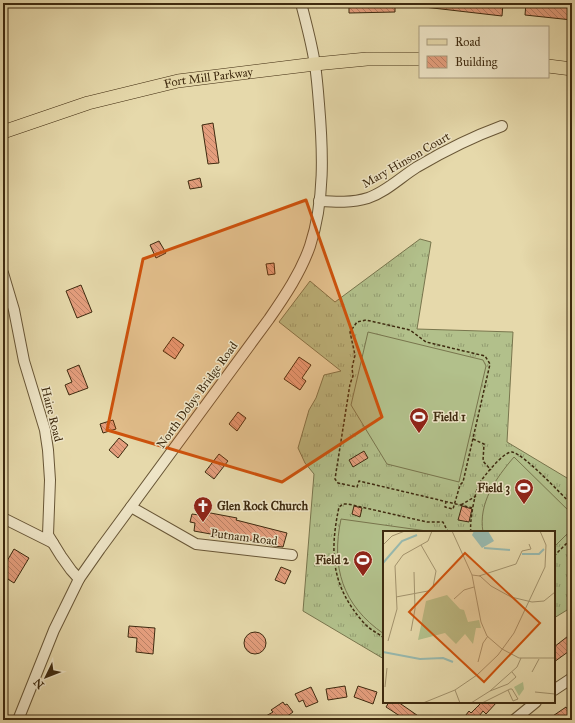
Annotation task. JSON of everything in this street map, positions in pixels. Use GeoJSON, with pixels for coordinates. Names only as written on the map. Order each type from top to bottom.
{"type":"FeatureCollection","features":[{"type":"Feature","properties":{"kind":"main road","name":"Fort Mill Parkway"},"geometry":{"type":"LineString","coordinates":[[3,132],[88,103],[178,81],[315,64],[367,60],[419,59]]}},
{"type":"Feature","properties":{"kind":"main road"},"geometry":{"type":"LineString","coordinates":[[549,66],[572,68]]}},
{"type":"Feature","properties":{"kind":"street","name":"North Dobys Bridge Road"},"geometry":{"type":"LineString","coordinates":[[18,720],[54,630],[79,579],[269,319],[289,289],[305,259],[310,245],[319,201],[321,186],[321,146],[315,64],[301,3]]}},
{"type":"Feature","properties":{"kind":"street","name":"Mary Hinson Court"},"geometry":{"type":"LineString","coordinates":[[319,201],[355,201],[376,195],[424,163],[467,140],[502,126]]}},
{"type":"Feature","properties":{"kind":"street","name":"Haire Road"},"geometry":{"type":"LineString","coordinates":[[3,273],[14,310],[24,361],[45,430],[50,480],[48,535],[71,570],[79,579]]}},
{"type":"Feature","properties":{"kind":"street","name":"Putnam Road"},"geometry":{"type":"LineString","coordinates":[[131,507],[196,544],[292,555]]}},
{"type":"Feature","properties":{"kind":"street"},"geometry":{"type":"LineString","coordinates":[[3,518],[53,543]]}},
{"type":"Feature","properties":{"kind":"street"},"geometry":{"type":"LineString","coordinates":[[555,689],[572,678]]}},
{"type":"Feature","properties":{"kind":"street"},"geometry":{"type":"LineString","coordinates":[[514,720],[534,703]]}},
{"type":"Feature","properties":{"kind":"path"},"geometry":{"type":"LineString","coordinates":[[446,501],[444,507],[450,510],[453,509],[455,503],[460,485],[464,482],[490,364],[484,356],[426,342],[410,330],[360,320],[354,324],[350,332],[355,351],[352,368],[353,376],[350,384],[335,479],[338,483],[357,487],[359,481],[455,503],[474,508]]}},
{"type":"Feature","properties":{"kind":"path"},"geometry":{"type":"LineString","coordinates":[[473,439],[484,444],[483,461],[491,470]]}},
{"type":"Feature","properties":{"kind":"path"},"geometry":{"type":"LineString","coordinates":[[471,531],[470,526],[480,482],[502,456],[509,453],[514,453],[535,468],[572,505]]}},
{"type":"Feature","properties":{"kind":"path"},"geometry":{"type":"LineString","coordinates":[[460,505],[476,496]]}},
{"type":"Feature","properties":{"kind":"path"},"geometry":{"type":"LineString","coordinates":[[383,637],[371,630],[354,612],[337,577],[334,558],[334,545],[339,507],[343,504],[348,504],[427,522],[443,522],[448,531]]}},
{"type":"Feature","properties":{"kind":"path"},"geometry":{"type":"LineString","coordinates":[[555,555],[572,538]]}},
{"type":"Feature","properties":{"kind":"highlighted area"},"geometry":{"type":"Polygon","coordinates":[[[306,200],[382,417],[282,482],[107,430],[143,259],[306,200]]]}},
{"type":"Feature","properties":{"kind":"green space"},"geometry":{"type":"Polygon","coordinates":[[[420,239],[431,242],[417,329],[513,332],[507,442],[572,481],[572,607],[555,617],[555,531],[383,531],[383,658],[303,611],[314,474],[305,463],[298,448],[309,410],[316,398],[324,375],[341,371],[279,322],[310,281],[335,302],[420,239]]]}},
{"type":"Feature","properties":{"kind":"green space","name":"Field 1"},"geometry":{"type":"Polygon","coordinates":[[[368,332],[483,360],[486,366],[459,482],[387,464],[351,405],[368,332]]]}},
{"type":"Feature","properties":{"kind":"green space","name":"Field 3"},"geometry":{"type":"Polygon","coordinates":[[[514,457],[572,514],[572,529],[555,546],[555,531],[483,531],[483,511],[486,501],[495,482],[514,457]]]}},
{"type":"Feature","properties":{"kind":"green space","name":"Field 2"},"geometry":{"type":"Polygon","coordinates":[[[341,519],[427,531],[383,531],[383,633],[358,611],[349,598],[339,569],[338,537],[341,519]]]}},
{"type":"Feature","properties":{"kind":"building"},"geometry":{"type":"Polygon","coordinates":[[[349,3],[395,3],[395,12],[349,13],[349,3]]]}},
{"type":"Feature","properties":{"kind":"building"},"geometry":{"type":"Polygon","coordinates":[[[424,3],[503,3],[502,16],[424,7],[424,3]]]}},
{"type":"Feature","properties":{"kind":"building"},"geometry":{"type":"Polygon","coordinates":[[[526,3],[572,3],[572,20],[525,15],[526,3]]]}},
{"type":"Feature","properties":{"kind":"building"},"geometry":{"type":"Polygon","coordinates":[[[213,123],[219,163],[208,164],[202,125],[213,123]]]}},
{"type":"Feature","properties":{"kind":"building"},"geometry":{"type":"Polygon","coordinates":[[[200,178],[202,187],[190,189],[188,181],[200,178]]]}},
{"type":"Feature","properties":{"kind":"building"},"geometry":{"type":"Polygon","coordinates":[[[159,241],[166,253],[156,258],[150,245],[159,241]]]}},
{"type":"Feature","properties":{"kind":"building"},"geometry":{"type":"Polygon","coordinates":[[[274,263],[275,274],[268,275],[266,264],[274,263]]]}},
{"type":"Feature","properties":{"kind":"building"},"geometry":{"type":"Polygon","coordinates":[[[81,285],[92,312],[77,318],[66,291],[81,285]]]}},
{"type":"Feature","properties":{"kind":"building"},"geometry":{"type":"Polygon","coordinates":[[[173,337],[184,345],[175,359],[163,351],[173,337]]]}},
{"type":"Feature","properties":{"kind":"building"},"geometry":{"type":"Polygon","coordinates":[[[299,357],[311,365],[302,378],[306,381],[300,390],[284,379],[299,357]]]}},
{"type":"Feature","properties":{"kind":"building"},"geometry":{"type":"Polygon","coordinates":[[[79,365],[88,388],[69,395],[65,385],[72,382],[67,370],[79,365]]]}},
{"type":"Feature","properties":{"kind":"building"},"geometry":{"type":"Polygon","coordinates":[[[238,412],[246,418],[237,431],[229,424],[238,412]]]}},
{"type":"Feature","properties":{"kind":"building"},"geometry":{"type":"Polygon","coordinates":[[[113,420],[116,429],[103,433],[100,424],[113,420]]]}},
{"type":"Feature","properties":{"kind":"building"},"geometry":{"type":"Polygon","coordinates":[[[119,438],[128,445],[118,458],[109,450],[119,438]]]}},
{"type":"Feature","properties":{"kind":"building"},"geometry":{"type":"Polygon","coordinates":[[[364,451],[368,458],[353,467],[349,460],[364,451]]]}},
{"type":"Feature","properties":{"kind":"building"},"geometry":{"type":"Polygon","coordinates":[[[219,454],[228,461],[214,479],[205,472],[219,454]]]}},
{"type":"Feature","properties":{"kind":"building"},"geometry":{"type":"Polygon","coordinates":[[[354,506],[362,508],[360,517],[352,514],[354,506]]]}},
{"type":"Feature","properties":{"kind":"building"},"geometry":{"type":"Polygon","coordinates":[[[462,506],[472,509],[469,522],[458,520],[462,506]]]}},
{"type":"Feature","properties":{"kind":"building"},"geometry":{"type":"Polygon","coordinates":[[[200,511],[237,518],[236,520],[287,533],[283,547],[233,536],[233,538],[194,531],[195,523],[190,522],[192,514],[199,515],[200,511]]]}},
{"type":"Feature","properties":{"kind":"building"},"geometry":{"type":"Polygon","coordinates":[[[14,549],[29,558],[14,583],[3,576],[3,568],[14,549]]]}},
{"type":"Feature","properties":{"kind":"building"},"geometry":{"type":"Polygon","coordinates":[[[281,567],[291,571],[285,584],[275,580],[281,567]]]}},
{"type":"Feature","properties":{"kind":"building"},"geometry":{"type":"Polygon","coordinates":[[[129,626],[155,628],[153,654],[136,652],[137,638],[128,637],[129,626]]]}},
{"type":"Feature","properties":{"kind":"building"},"geometry":{"type":"Polygon","coordinates":[[[255,632],[263,635],[266,643],[263,651],[255,654],[247,651],[244,643],[247,635],[255,632]]]}},
{"type":"Feature","properties":{"kind":"building"},"geometry":{"type":"Polygon","coordinates":[[[572,633],[572,649],[555,661],[555,646],[572,633]]]}},
{"type":"Feature","properties":{"kind":"building"},"geometry":{"type":"Polygon","coordinates":[[[345,686],[347,697],[328,700],[326,689],[345,686]]]}},
{"type":"Feature","properties":{"kind":"building"},"geometry":{"type":"Polygon","coordinates":[[[358,686],[377,692],[373,704],[354,697],[358,686]]]}},
{"type":"Feature","properties":{"kind":"building"},"geometry":{"type":"Polygon","coordinates":[[[311,687],[318,702],[306,707],[303,700],[299,702],[295,694],[311,687]]]}},
{"type":"Feature","properties":{"kind":"building"},"geometry":{"type":"Polygon","coordinates":[[[283,702],[285,705],[287,704],[293,712],[282,720],[259,720],[273,712],[271,710],[283,702]]]}},
{"type":"Feature","properties":{"kind":"building"},"geometry":{"type":"Polygon","coordinates":[[[388,703],[399,703],[424,720],[406,720],[386,707],[388,703]]]}},
{"type":"Feature","properties":{"kind":"building"},"geometry":{"type":"Polygon","coordinates":[[[481,703],[496,703],[486,714],[483,711],[476,720],[462,720],[469,711],[471,713],[481,703]]]}},
{"type":"Feature","properties":{"kind":"building"},"geometry":{"type":"Polygon","coordinates":[[[566,707],[572,716],[566,720],[547,720],[566,707]]]}},
{"type":"Feature","properties":{"kind":"place","name":"Field 1"},"geometry":{"type":"Point","coordinates":[419,434]}},
{"type":"Feature","properties":{"kind":"place","name":"Field 3"},"geometry":{"type":"Point","coordinates":[524,505]}},
{"type":"Feature","properties":{"kind":"place","name":"Glen Rock Church"},"geometry":{"type":"Point","coordinates":[203,523]}},
{"type":"Feature","properties":{"kind":"place","name":"Field 2"},"geometry":{"type":"Point","coordinates":[363,577]}}]}
